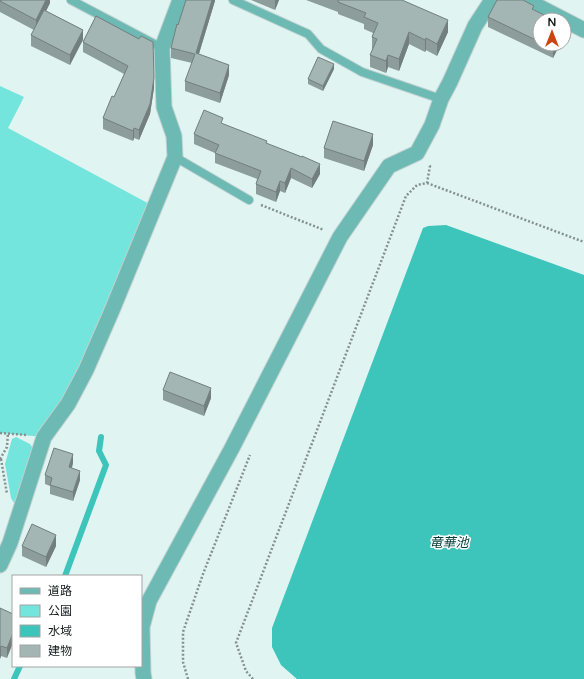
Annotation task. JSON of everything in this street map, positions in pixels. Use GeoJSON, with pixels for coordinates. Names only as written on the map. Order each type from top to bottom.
{"type":"FeatureCollection","features":[{"type":"Feature","properties":{"kind":"street"},"geometry":{"type":"LineString","coordinates":[[0,565],[10,543],[44,438],[68,404],[86,370],[175,157],[174,136],[164,107],[162,48],[180,0]]}},
{"type":"Feature","properties":{"kind":"street"},"geometry":{"type":"LineString","coordinates":[[144,679],[142,628],[149,601],[232,448],[340,237],[389,166],[417,153],[432,125],[441,99],[474,26],[492,0]]}},
{"type":"Feature","properties":{"kind":"street"},"geometry":{"type":"LineString","coordinates":[[526,0],[584,30]]}},
{"type":"Feature","properties":{"kind":"lane"},"geometry":{"type":"LineString","coordinates":[[71,0],[162,48]]}},
{"type":"Feature","properties":{"kind":"lane"},"geometry":{"type":"LineString","coordinates":[[233,0],[308,34],[321,49],[362,72],[441,99]]}},
{"type":"Feature","properties":{"kind":"lane"},"geometry":{"type":"LineString","coordinates":[[175,157],[249,200]]}},
{"type":"Feature","properties":{"kind":"path"},"geometry":{"type":"LineString","coordinates":[[411,156],[430,166],[427,184]]}},
{"type":"Feature","properties":{"kind":"path"},"geometry":{"type":"LineString","coordinates":[[253,679],[246,671],[236,643],[406,196],[417,185],[427,184],[584,242]]}},
{"type":"Feature","properties":{"kind":"path"},"geometry":{"type":"LineString","coordinates":[[249,200],[340,237]]}},
{"type":"Feature","properties":{"kind":"path"},"geometry":{"type":"LineString","coordinates":[[0,433],[20,434],[44,438]]}},
{"type":"Feature","properties":{"kind":"path"},"geometry":{"type":"LineString","coordinates":[[8,433],[7,447],[0,459],[11,510],[18,517]]}},
{"type":"Feature","properties":{"kind":"path"},"geometry":{"type":"LineString","coordinates":[[188,679],[183,662],[183,632],[203,574],[253,448]]}},
{"type":"Feature","properties":{"kind":"green space"},"geometry":{"type":"Polygon","coordinates":[[[0,86],[24,97],[8,128],[155,207],[86,370],[44,437],[0,433],[0,86]]]}},
{"type":"Feature","properties":{"kind":"green space"},"geometry":{"type":"Polygon","coordinates":[[[16,437],[30,444],[34,450],[24,474],[19,500],[14,503],[11,498],[5,464],[12,439],[16,437]]]}},
{"type":"Feature","properties":{"kind":"water","name":"竜華池"},"geometry":{"type":"Polygon","coordinates":[[[446,225],[584,275],[584,679],[297,679],[281,665],[272,647],[272,628],[423,228],[428,226],[446,225]]]}},
{"type":"Feature","properties":{"kind":"building"},"geometry":{"type":"Polygon","coordinates":[[[46,0],[36,20],[0,1],[46,0]]]}},
{"type":"Feature","properties":{"kind":"building"},"geometry":{"type":"Polygon","coordinates":[[[186,0],[212,0],[196,53],[229,65],[220,93],[185,81],[195,54],[171,48],[177,24],[178,25],[186,0]]]}},
{"type":"Feature","properties":{"kind":"building"},"geometry":{"type":"Polygon","coordinates":[[[338,0],[402,0],[448,20],[437,44],[409,32],[399,59],[388,55],[386,61],[370,55],[377,39],[372,37],[378,23],[364,17],[366,13],[338,2],[338,0]]]}},
{"type":"Feature","properties":{"kind":"building"},"geometry":{"type":"Polygon","coordinates":[[[497,0],[523,0],[534,6],[532,9],[538,12],[532,12],[532,38],[488,17],[497,0]]]}},
{"type":"Feature","properties":{"kind":"building"},"geometry":{"type":"Polygon","coordinates":[[[44,10],[83,30],[70,55],[31,35],[44,10]]]}},
{"type":"Feature","properties":{"kind":"building"},"geometry":{"type":"Polygon","coordinates":[[[96,16],[139,39],[141,36],[153,42],[154,78],[150,104],[139,130],[134,128],[133,131],[103,118],[112,96],[114,97],[128,66],[83,42],[96,16]]]}},
{"type":"Feature","properties":{"kind":"building"},"geometry":{"type":"Polygon","coordinates":[[[318,57],[334,64],[323,86],[308,79],[318,57]]]}},
{"type":"Feature","properties":{"kind":"building"},"geometry":{"type":"Polygon","coordinates":[[[204,110],[223,118],[221,123],[267,141],[266,143],[320,164],[312,179],[291,168],[285,183],[280,181],[276,192],[256,184],[261,171],[215,153],[219,145],[194,134],[204,110]]]}},
{"type":"Feature","properties":{"kind":"building"},"geometry":{"type":"Polygon","coordinates":[[[333,121],[373,134],[364,161],[324,148],[333,121]]]}},
{"type":"Feature","properties":{"kind":"building"},"geometry":{"type":"Polygon","coordinates":[[[170,372],[211,388],[204,406],[163,390],[170,372]]]}},
{"type":"Feature","properties":{"kind":"building"},"geometry":{"type":"Polygon","coordinates":[[[54,448],[73,454],[69,467],[80,471],[73,492],[50,485],[52,478],[45,475],[54,448]]]}},
{"type":"Feature","properties":{"kind":"building"},"geometry":{"type":"Polygon","coordinates":[[[32,524],[56,535],[46,557],[22,546],[32,524]]]}},
{"type":"Feature","properties":{"kind":"building"},"geometry":{"type":"Polygon","coordinates":[[[0,608],[12,614],[12,636],[7,648],[1,646],[0,649],[0,608]]]}},
{"type":"Feature","properties":{"kind":"waterway"},"geometry":{"type":"LineString","coordinates":[[65,575],[106,465],[99,451],[101,437]]}},
{"type":"Feature","properties":{"kind":"waterway"},"geometry":{"type":"LineString","coordinates":[[14,679],[20,667]]}}]}
